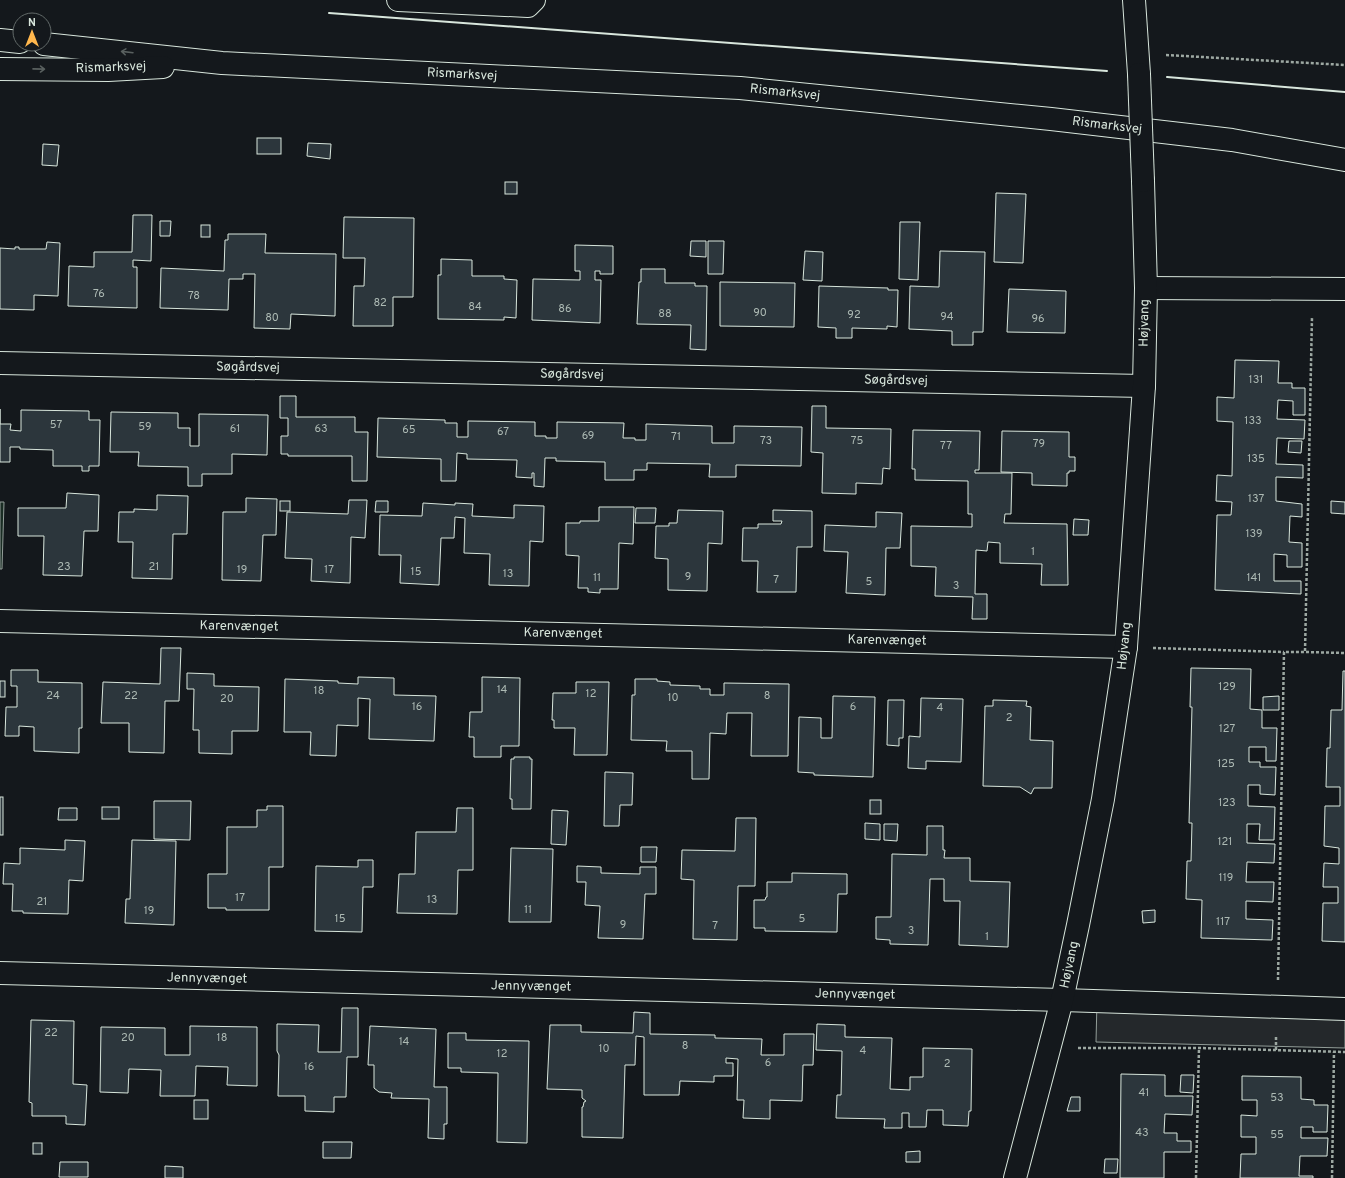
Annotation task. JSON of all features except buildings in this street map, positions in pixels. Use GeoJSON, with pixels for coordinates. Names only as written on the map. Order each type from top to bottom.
{"type":"FeatureCollection","features":[{"type":"Feature","properties":{"kind":"street"},"geometry":{"type":"LineString","coordinates":[[398,0],[528,6],[534,0]]}},
{"type":"Feature","properties":{"kind":"street","name":"Højvang"},"geometry":{"type":"LineString","coordinates":[[1015,1178],[1062,1000],[1103,799],[1126,647],[1144,386],[1146,288],[1143,181],[1134,0]]}},
{"type":"Feature","properties":{"kind":"street"},"geometry":{"type":"LineString","coordinates":[[0,40],[12,41]]}},
{"type":"Feature","properties":{"kind":"street","name":"Rismarksvej"},"geometry":{"type":"LineString","coordinates":[[52,45],[222,63],[740,88],[1051,119],[1217,139],[1345,160]]}},
{"type":"Feature","properties":{"kind":"street","name":"Rismarksvej"},"geometry":{"type":"LineString","coordinates":[[0,68],[108,70],[222,63]]}},
{"type":"Feature","properties":{"kind":"street","name":"Højvang"},"geometry":{"type":"LineString","coordinates":[[1146,288],[1345,289]]}},
{"type":"Feature","properties":{"kind":"street","name":"Søgårdsvej"},"geometry":{"type":"LineString","coordinates":[[0,363],[1144,386]]}},
{"type":"Feature","properties":{"kind":"street","name":"Karenvænget"},"geometry":{"type":"LineString","coordinates":[[0,621],[1126,647]]}},
{"type":"Feature","properties":{"kind":"street","name":"Jennyvænget"},"geometry":{"type":"LineString","coordinates":[[0,974],[1062,1000]]}},
{"type":"Feature","properties":{"kind":"street","name":"Højvang"},"geometry":{"type":"LineString","coordinates":[[1062,1000],[1345,1009]]}},
{"type":"Feature","properties":{"kind":"path"},"geometry":{"type":"LineString","coordinates":[[1138,64],[1345,65]]}},
{"type":"Feature","properties":{"kind":"path"},"geometry":{"type":"LineString","coordinates":[[1306,652],[1313,288]]}},
{"type":"Feature","properties":{"kind":"path"},"geometry":{"type":"LineString","coordinates":[[1126,647],[1345,653]]}},
{"type":"Feature","properties":{"kind":"path"},"geometry":{"type":"LineString","coordinates":[[1277,1007],[1284,652]]}},
{"type":"Feature","properties":{"kind":"path"},"geometry":{"type":"LineString","coordinates":[[1049,1048],[1199,1048],[1345,1052]]}},
{"type":"Feature","properties":{"kind":"path"},"geometry":{"type":"LineString","coordinates":[[1196,1178],[1199,1048]]}},
{"type":"Feature","properties":{"kind":"path"},"geometry":{"type":"LineString","coordinates":[[1332,1178],[1334,1052]]}},
{"type":"Feature","properties":{"kind":"green space"},"geometry":{"type":"Polygon","coordinates":[[[0,502],[4,502],[2,569],[0,569],[0,502]]]}},
{"type":"Feature","properties":{"kind":"shaded area"},"geometry":{"type":"Polygon","coordinates":[[[1097,1001],[1345,1009],[1345,1048],[1096,1042],[1097,1001]]]}},
{"type":"Feature","properties":{"kind":"wall"},"geometry":{"type":"LineString","coordinates":[[329,13],[1107,71]]}},
{"type":"Feature","properties":{"kind":"wall"},"geometry":{"type":"LineString","coordinates":[[1167,77],[1345,92]]}}]}
